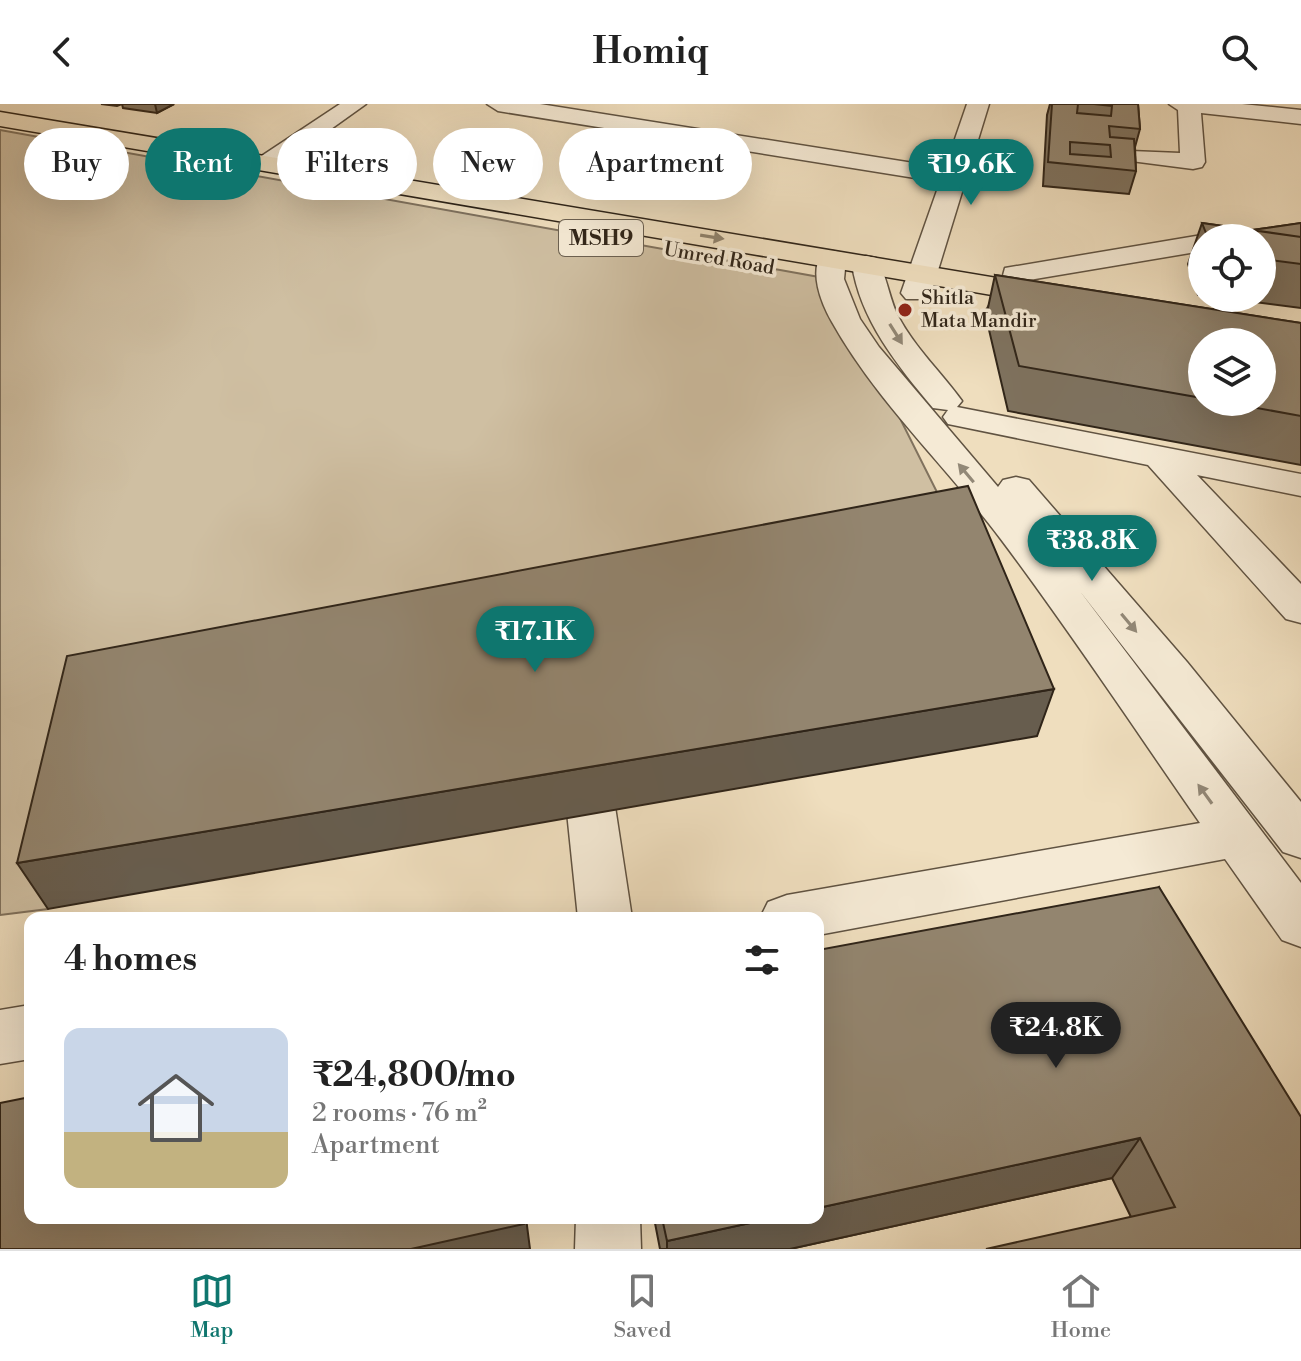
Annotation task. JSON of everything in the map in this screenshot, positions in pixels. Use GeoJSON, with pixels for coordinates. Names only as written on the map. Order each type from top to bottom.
{"type":"FeatureCollection","features":[{"type":"Feature","properties":{"kind":"main road"},"geometry":{"type":"LineString","coordinates":[[0,119],[266,164],[572,223]]}},
{"type":"Feature","properties":{"kind":"main road","name":"Umred Road"},"geometry":{"type":"LineString","coordinates":[[0,130],[572,223],[1070,310]]}},
{"type":"Feature","properties":{"kind":"street"},"geometry":{"type":"LineString","coordinates":[[266,164],[355,104]]}},
{"type":"Feature","properties":{"kind":"street"},"geometry":{"type":"LineString","coordinates":[[498,104],[955,177]]}},
{"type":"Feature","properties":{"kind":"street"},"geometry":{"type":"LineString","coordinates":[[920,283],[978,104]]}},
{"type":"Feature","properties":{"kind":"street"},"geometry":{"type":"LineString","coordinates":[[1180,104],[1260,108],[1301,117]]}},
{"type":"Feature","properties":{"kind":"street"},"geometry":{"type":"LineString","coordinates":[[1139,156],[1193,162],[1189,105]]}},
{"type":"Feature","properties":{"kind":"street"},"geometry":{"type":"LineString","coordinates":[[1008,299],[1015,274],[1188,245]]}},
{"type":"Feature","properties":{"kind":"street"},"geometry":{"type":"LineString","coordinates":[[1150,251],[1188,256]]}},
{"type":"Feature","properties":{"kind":"street"},"geometry":{"type":"LineString","coordinates":[[848,272],[918,370],[1220,733],[1301,838]]}},
{"type":"Feature","properties":{"kind":"street"},"geometry":{"type":"LineString","coordinates":[[848,272],[845,319],[867,353],[999,512],[1301,924]]}},
{"type":"Feature","properties":{"kind":"street"},"geometry":{"type":"LineString","coordinates":[[960,417],[1301,485]]}},
{"type":"Feature","properties":{"kind":"street"},"geometry":{"type":"LineString","coordinates":[[1161,458],[1301,609]]}},
{"type":"Feature","properties":{"kind":"street"},"geometry":{"type":"LineString","coordinates":[[952,520],[999,512]]}},
{"type":"Feature","properties":{"kind":"street"},"geometry":{"type":"LineString","coordinates":[[578,707],[604,912]]}},
{"type":"Feature","properties":{"kind":"street"},"geometry":{"type":"LineString","coordinates":[[820,912],[1236,837]]}},
{"type":"Feature","properties":{"kind":"street"},"geometry":{"type":"LineString","coordinates":[[0,1037],[24,1033]]}},
{"type":"Feature","properties":{"kind":"street"},"geometry":{"type":"LineString","coordinates":[[608,1224],[608,1249]]}},
{"type":"Feature","properties":{"kind":"shaded area"},"geometry":{"type":"Polygon","coordinates":[[[0,130],[24,134],[24,200],[129,200],[129,153],[145,156],[145,200],[261,200],[261,177],[277,180],[277,200],[390,200],[830,279],[957,532],[91,704],[48,909],[0,915],[0,130]]]}},
{"type":"Feature","properties":{"kind":"building"},"geometry":{"type":"Polygon","coordinates":[[[1052,104],[1078,104],[1077,113],[1111,116],[1112,106],[1094,104],[1138,104],[1140,129],[1109,126],[1110,137],[1134,139],[1136,171],[1048,162],[1052,104]],[[1070,142],[1070,154],[1111,157],[1110,145],[1070,142]]]}},
{"type":"Feature","properties":{"kind":"building"},"geometry":{"type":"Polygon","coordinates":[[[1301,223],[1301,237],[1276,233],[1276,227],[1301,223]]]}},
{"type":"Feature","properties":{"kind":"building"},"geometry":{"type":"Polygon","coordinates":[[[1276,233],[1301,237],[1301,264],[1276,261],[1276,233]]]}},
{"type":"Feature","properties":{"kind":"building"},"geometry":{"type":"Polygon","coordinates":[[[995,275],[1188,305],[1188,312],[1231,312],[1301,323],[1301,416],[1276,411],[1276,328],[1188,328],[1188,396],[1019,366],[995,275]]]}},
{"type":"Feature","properties":{"kind":"building"},"geometry":{"type":"Polygon","coordinates":[[[968,486],[1054,689],[17,863],[67,656],[968,486]]]}},
{"type":"Feature","properties":{"kind":"building"},"geometry":{"type":"Polygon","coordinates":[[[1159,887],[1301,1117],[1301,1249],[986,1249],[1175,1207],[1140,1138],[824,1207],[824,949],[1159,887]]]}},
{"type":"Feature","properties":{"kind":"building"},"geometry":{"type":"Polygon","coordinates":[[[24,1098],[24,1224],[524,1224],[411,1249],[0,1249],[0,1103],[24,1098]]]}},
{"type":"Feature","properties":{"kind":"building"},"geometry":{"type":"Polygon","coordinates":[[[663,1224],[745,1224],[667,1241],[663,1224]]]}},
{"type":"Feature","properties":{"kind":"place","name":"Shitla Mata Mandir"},"geometry":{"type":"Point","coordinates":[905,310]}}]}
